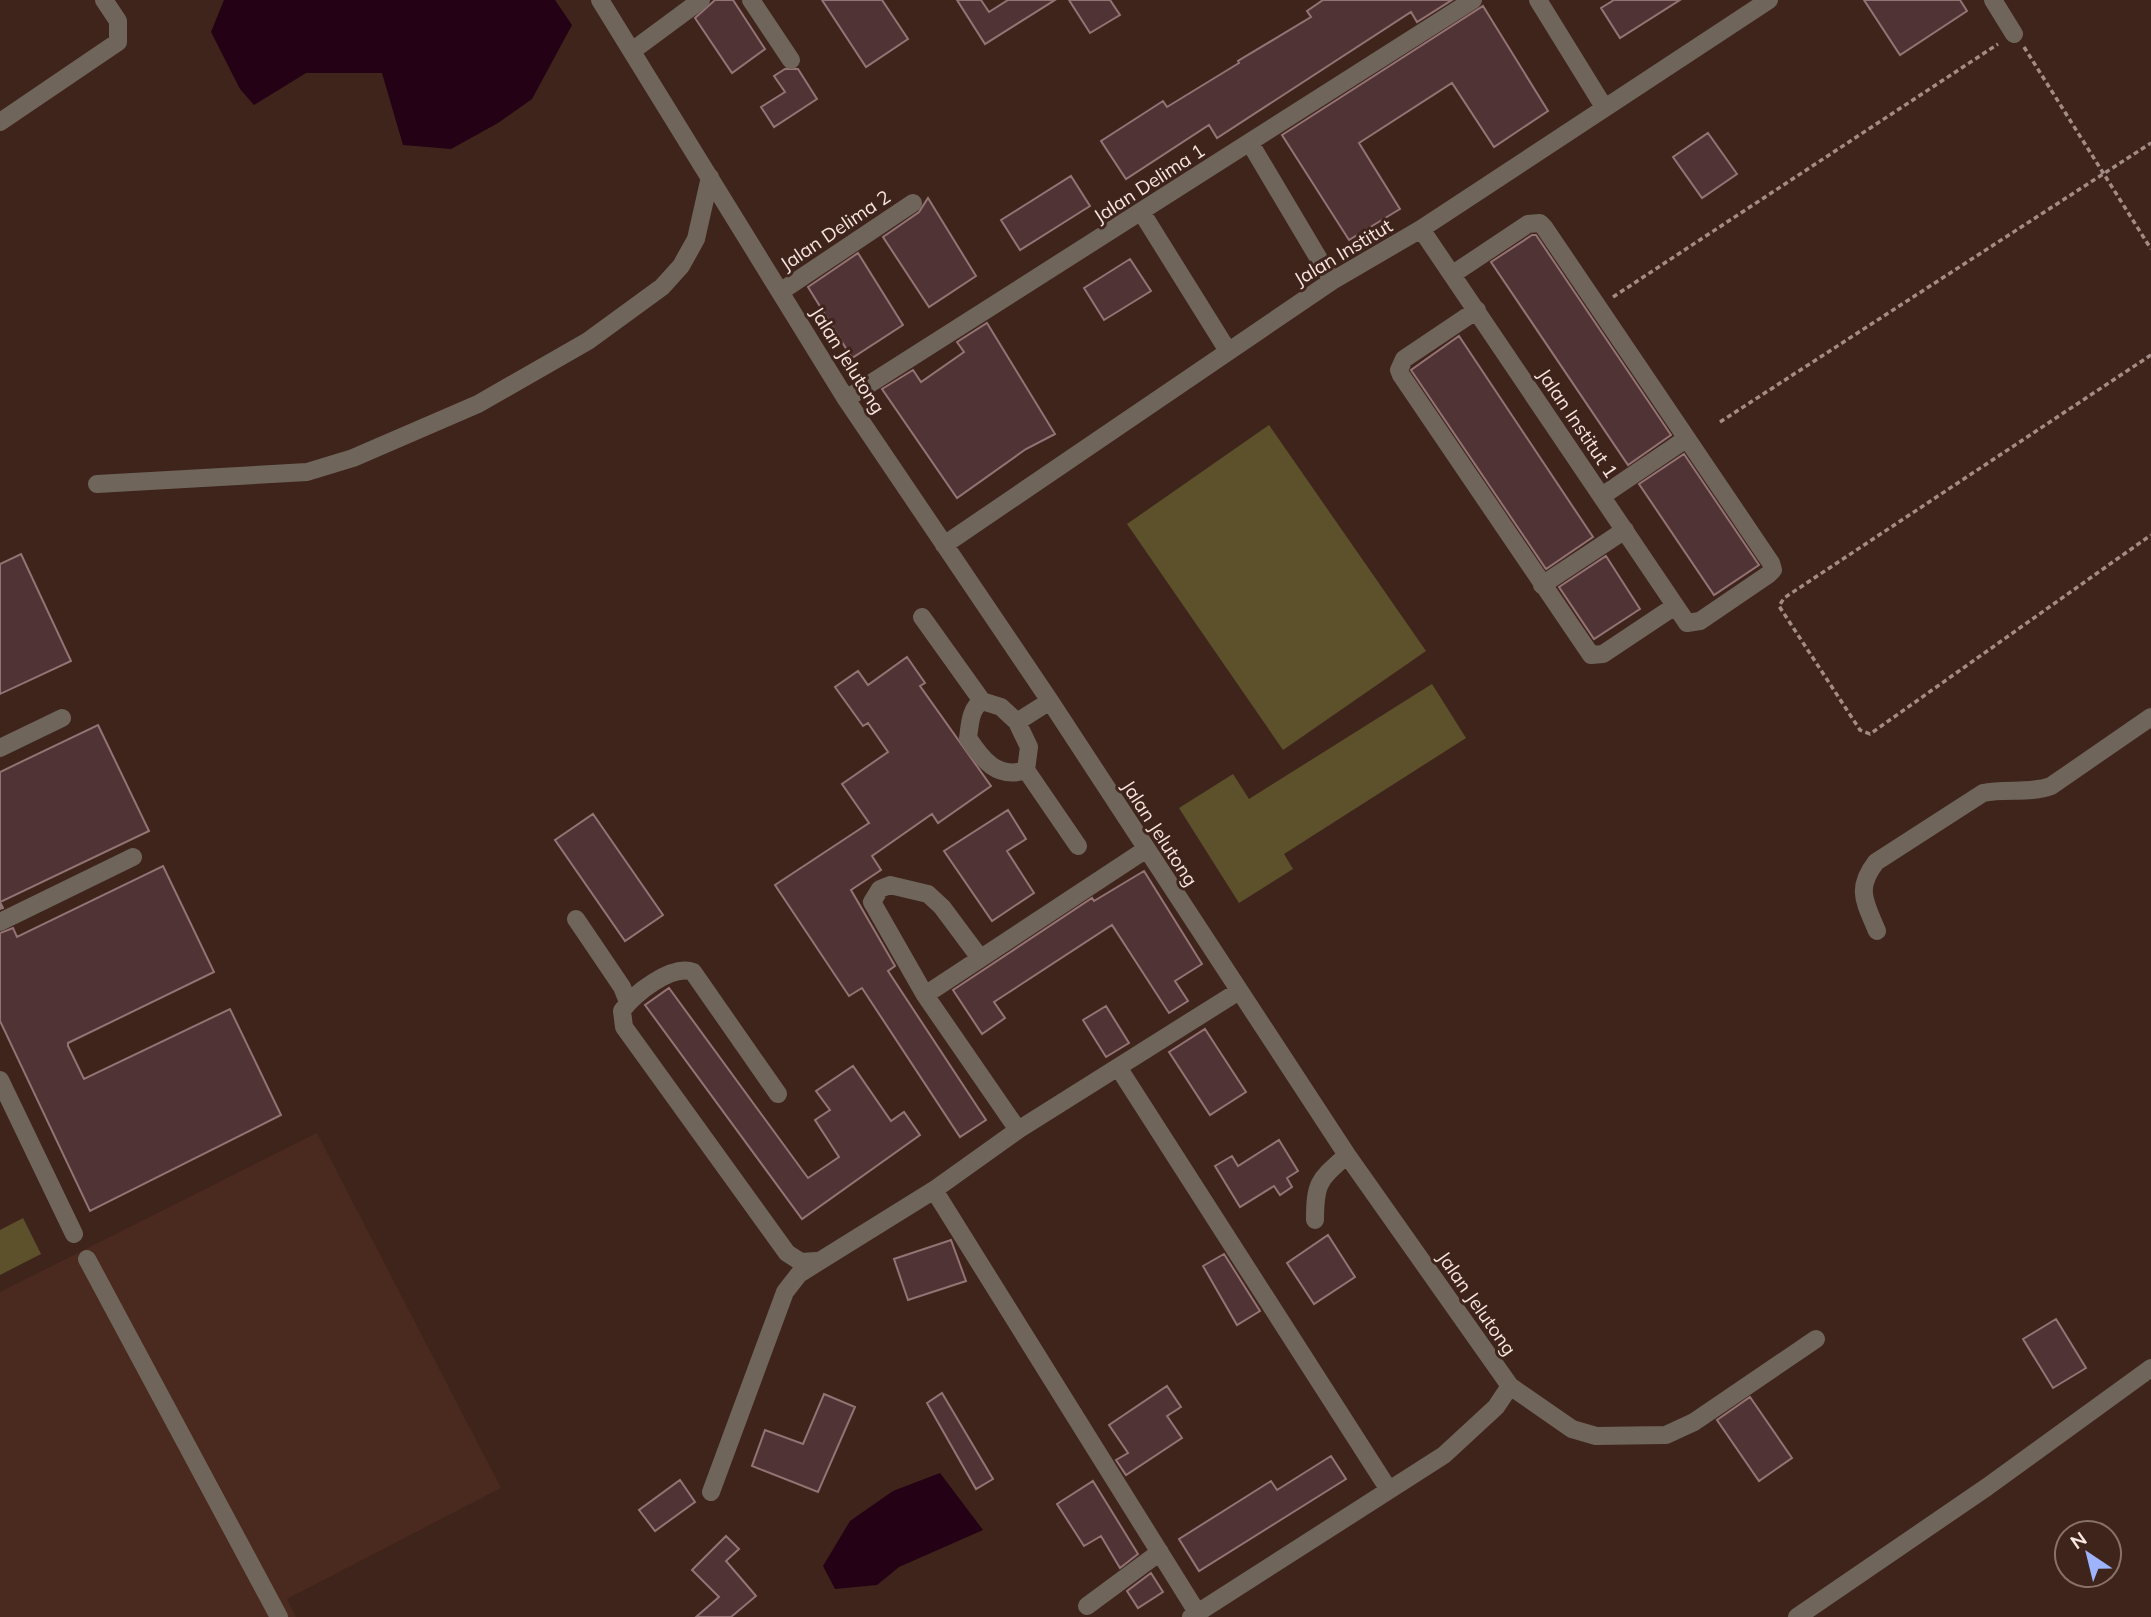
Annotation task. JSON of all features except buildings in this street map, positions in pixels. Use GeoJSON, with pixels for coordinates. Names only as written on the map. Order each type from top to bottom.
{"type":"FeatureCollection","features":[{"type":"Feature","properties":{"kind":"street"},"geometry":{"type":"LineString","coordinates":[[0,122],[118,42],[118,21],[104,0]]}},
{"type":"Feature","properties":{"kind":"street","name":"Jalan Jelutong"},"geometry":{"type":"LineString","coordinates":[[600,0],[846,399],[1050,701],[1347,1155],[1510,1386],[1572,1429],[1596,1436],[1666,1435],[1694,1422],[1816,1339]]}},
{"type":"Feature","properties":{"kind":"street"},"geometry":{"type":"LineString","coordinates":[[632,51],[701,0]]}},
{"type":"Feature","properties":{"kind":"street"},"geometry":{"type":"LineString","coordinates":[[751,0],[791,60]]}},
{"type":"Feature","properties":{"kind":"street","name":"Jalan Delima 1"},"geometry":{"type":"LineString","coordinates":[[846,399],[1473,0]]}},
{"type":"Feature","properties":{"kind":"street"},"geometry":{"type":"LineString","coordinates":[[1538,0],[1604,107]]}},
{"type":"Feature","properties":{"kind":"street","name":"Jalan Institut"},"geometry":{"type":"LineString","coordinates":[[944,545],[1332,281],[1421,229],[1769,0]]}},
{"type":"Feature","properties":{"kind":"street"},"geometry":{"type":"LineString","coordinates":[[1993,0],[2014,34]]}},
{"type":"Feature","properties":{"kind":"street"},"geometry":{"type":"LineString","coordinates":[[1250,143],[1332,281]]}},
{"type":"Feature","properties":{"kind":"street"},"geometry":{"type":"LineString","coordinates":[[97,484],[307,472],[354,458],[478,404],[588,341],[662,287],[681,266],[696,239],[710,177]]}},
{"type":"Feature","properties":{"kind":"street","name":"Jalan Delima 2"},"geometry":{"type":"LineString","coordinates":[[780,292],[913,203]]}},
{"type":"Feature","properties":{"kind":"street"},"geometry":{"type":"LineString","coordinates":[[1142,213],[1191,307],[1228,351]]}},
{"type":"Feature","properties":{"kind":"street"},"geometry":{"type":"LineString","coordinates":[[1453,274],[1528,224],[1540,223],[1599,306],[1686,439],[1602,496]]}},
{"type":"Feature","properties":{"kind":"street","name":"Jalan Institut 1"},"geometry":{"type":"LineString","coordinates":[[1421,229],[1675,606],[1691,624],[1707,617],[1765,577],[1773,567],[1686,439]]}},
{"type":"Feature","properties":{"kind":"street"},"geometry":{"type":"LineString","coordinates":[[1477,310],[1404,359],[1399,370],[1542,585],[1587,651],[1598,656],[1675,606]]}},
{"type":"Feature","properties":{"kind":"street"},"geometry":{"type":"LineString","coordinates":[[1542,585],[1625,530]]}},
{"type":"Feature","properties":{"kind":"street"},"geometry":{"type":"LineString","coordinates":[[922,617],[982,701],[1001,707],[1017,722],[1029,747],[1026,770],[1078,846]]}},
{"type":"Feature","properties":{"kind":"street"},"geometry":{"type":"LineString","coordinates":[[982,701],[976,705],[972,714],[968,738],[973,746],[994,769],[1016,773],[1026,770]]}},
{"type":"Feature","properties":{"kind":"street"},"geometry":{"type":"LineString","coordinates":[[1017,722],[1050,701]]}},
{"type":"Feature","properties":{"kind":"street"},"geometry":{"type":"LineString","coordinates":[[1877,931],[1862,887],[1876,862],[1983,793],[2001,789],[2042,789],[2051,786],[2151,717]]}},
{"type":"Feature","properties":{"kind":"street"},"geometry":{"type":"LineString","coordinates":[[0,748],[61,718]]}},
{"type":"Feature","properties":{"kind":"street"},"geometry":{"type":"LineString","coordinates":[[925,995],[1146,850]]}},
{"type":"Feature","properties":{"kind":"street"},"geometry":{"type":"LineString","coordinates":[[0,922],[133,857]]}},
{"type":"Feature","properties":{"kind":"street"},"geometry":{"type":"LineString","coordinates":[[980,958],[937,900],[928,894],[884,886],[872,902],[873,908],[925,995],[1018,1130]]}},
{"type":"Feature","properties":{"kind":"street"},"geometry":{"type":"LineString","coordinates":[[576,919],[622,987],[628,1002]]}},
{"type":"Feature","properties":{"kind":"street"},"geometry":{"type":"LineString","coordinates":[[778,1094],[693,972],[686,969],[668,975],[628,1002],[622,1011],[624,1027],[786,1253],[801,1262],[816,1261]]}},
{"type":"Feature","properties":{"kind":"street"},"geometry":{"type":"LineString","coordinates":[[711,1492],[785,1292],[799,1274],[934,1189],[1018,1130],[1239,991]]}},
{"type":"Feature","properties":{"kind":"street"},"geometry":{"type":"LineString","coordinates":[[1118,1067],[1389,1490]]}},
{"type":"Feature","properties":{"kind":"street"},"geometry":{"type":"LineString","coordinates":[[2,1090],[74,1234]]}},
{"type":"Feature","properties":{"kind":"street"},"geometry":{"type":"LineString","coordinates":[[1315,1220],[1315,1197],[1320,1179],[1347,1155]]}},
{"type":"Feature","properties":{"kind":"street"},"geometry":{"type":"LineString","coordinates":[[934,1189],[1160,1552],[1196,1616],[1444,1455],[1480,1424],[1510,1386]]}},
{"type":"Feature","properties":{"kind":"street"},"geometry":{"type":"LineString","coordinates":[[87,1259],[279,1617]]}},
{"type":"Feature","properties":{"kind":"street"},"geometry":{"type":"LineString","coordinates":[[1797,1617],[1987,1487],[2151,1368]]}},
{"type":"Feature","properties":{"kind":"street"},"geometry":{"type":"LineString","coordinates":[[1087,1606],[1160,1552]]}},
{"type":"Feature","properties":{"kind":"path"},"geometry":{"type":"LineString","coordinates":[[1599,306],[2014,34],[2151,249]]}},
{"type":"Feature","properties":{"kind":"path"},"geometry":{"type":"LineString","coordinates":[[1720,422],[2151,143]]}},
{"type":"Feature","properties":{"kind":"path"},"geometry":{"type":"LineString","coordinates":[[2151,355],[1784,598],[1779,606],[1860,730],[1870,734],[2151,536]]}},
{"type":"Feature","properties":{"kind":"shaded area"},"geometry":{"type":"Polygon","coordinates":[[[224,0],[555,0],[572,25],[532,99],[498,123],[451,149],[403,145],[382,73],[306,73],[254,105],[240,89],[211,32],[224,0]]]}},
{"type":"Feature","properties":{"kind":"shaded area"},"geometry":{"type":"Polygon","coordinates":[[[1269,425],[1426,651],[1283,750],[1127,524],[1269,425]]]}},
{"type":"Feature","properties":{"kind":"shaded area"},"geometry":{"type":"Polygon","coordinates":[[[1432,684],[1466,738],[1284,854],[1293,869],[1239,903],[1179,808],[1233,774],[1249,799],[1432,684]]]}},
{"type":"Feature","properties":{"kind":"shaded area"},"geometry":{"type":"Polygon","coordinates":[[[317,1133],[501,1488],[287,1599],[296,1617],[0,1617],[0,1292],[317,1133]]]}},
{"type":"Feature","properties":{"kind":"shaded area"},"geometry":{"type":"Polygon","coordinates":[[[23,1218],[41,1254],[0,1275],[0,1230],[23,1218]]]}},
{"type":"Feature","properties":{"kind":"shaded area"},"geometry":{"type":"Polygon","coordinates":[[[940,1473],[983,1530],[899,1567],[877,1585],[835,1589],[823,1566],[850,1521],[893,1491],[940,1473]]]}}]}
